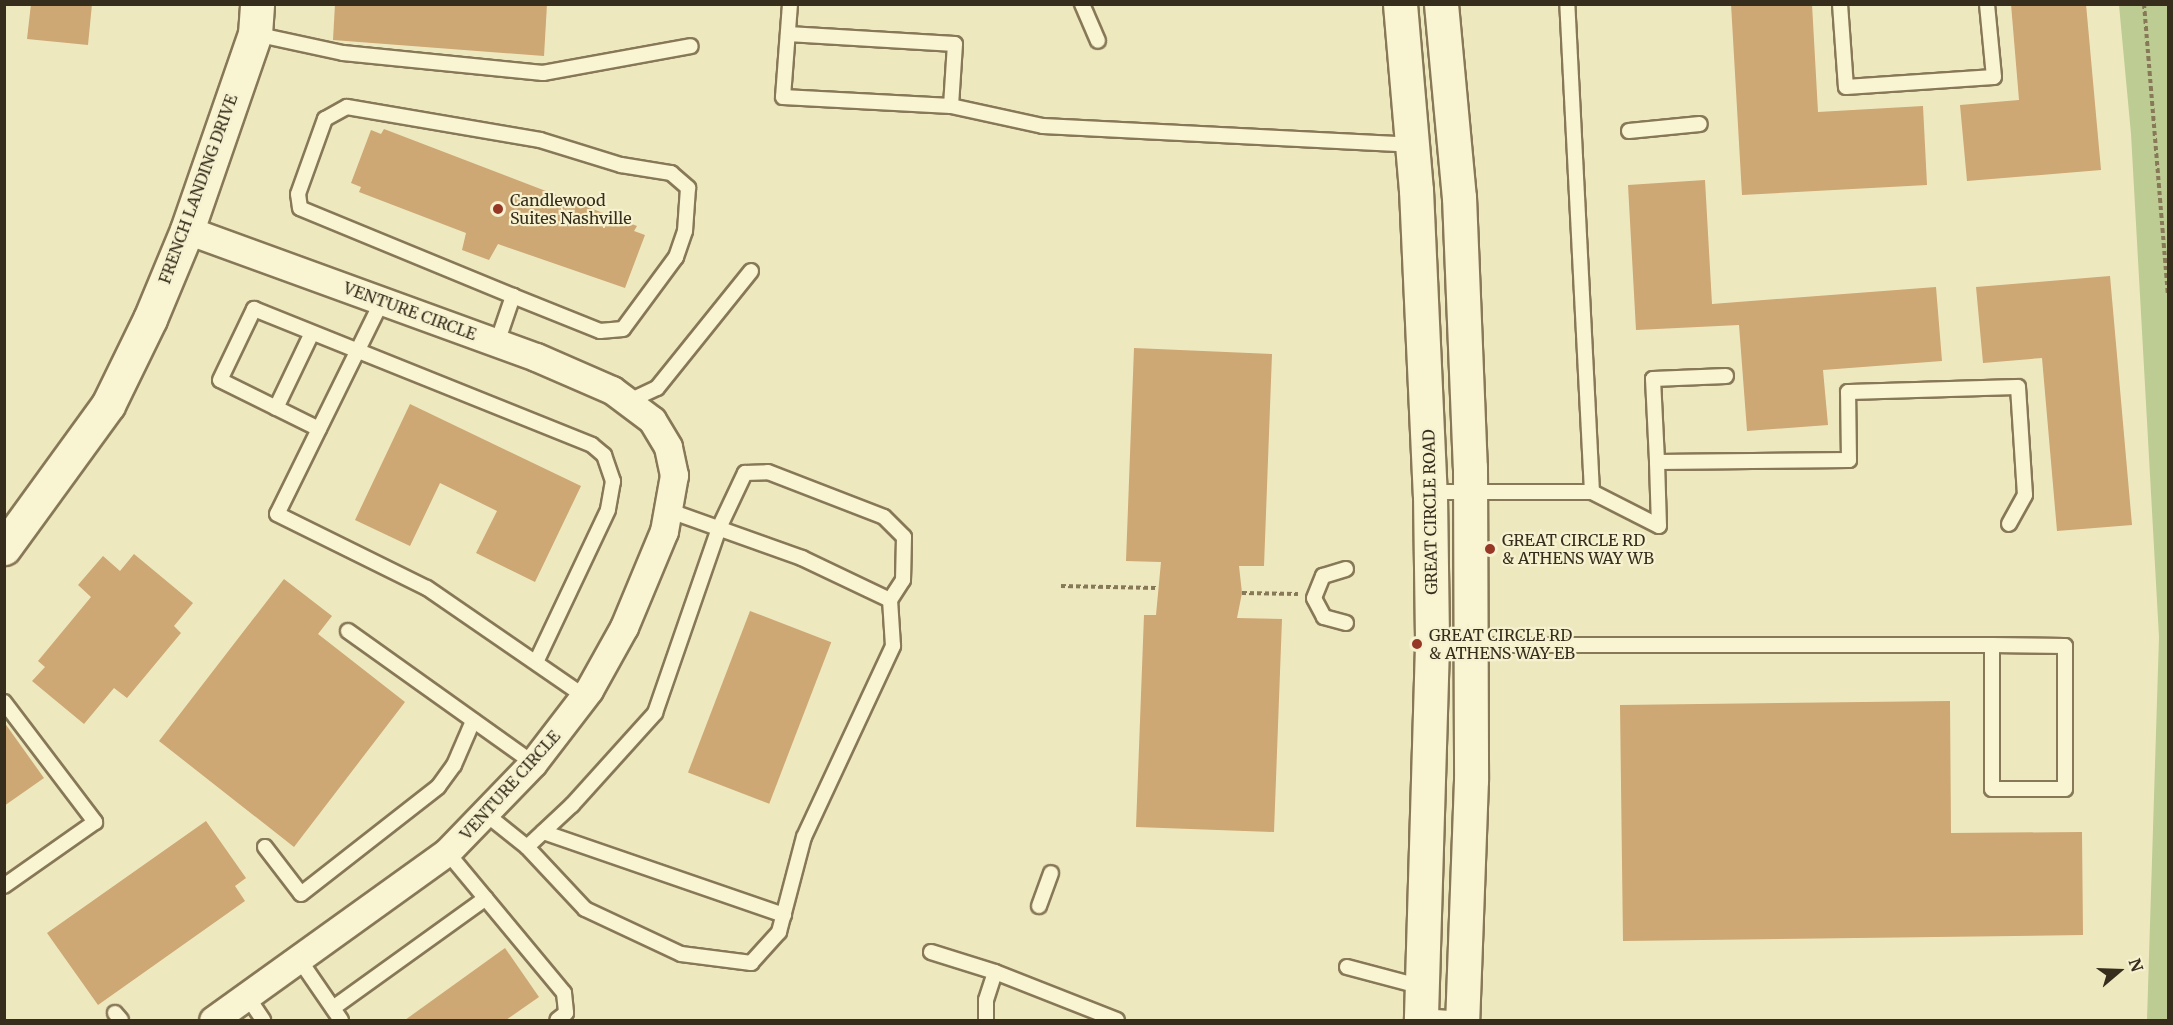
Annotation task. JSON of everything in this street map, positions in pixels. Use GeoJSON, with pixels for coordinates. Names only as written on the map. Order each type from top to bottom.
{"type":"FeatureCollection","features":[{"type":"Feature","properties":{"kind":"street","name":"GREAT CIRCLE ROAD"},"geometry":{"type":"LineString","coordinates":[[1400,4],[1412,145],[1430,492],[1432,645],[1421,1008]]}},
{"type":"Feature","properties":{"kind":"street"},"geometry":{"type":"LineString","coordinates":[[1441,4],[1459,198],[1471,494],[1467,1020]]}},
{"type":"Feature","properties":{"kind":"street","name":"FRENCH LANDING DRIVE"},"geometry":{"type":"LineString","coordinates":[[4,548],[108,405],[187,230],[256,19]]}},
{"type":"Feature","properties":{"kind":"street","name":"VENTURE CIRCLE"},"geometry":{"type":"LineString","coordinates":[[187,230],[497,342],[629,401],[652,420],[668,447],[674,475],[670,511],[635,603],[584,696],[533,763],[487,815],[447,852],[213,1020]]}},
{"type":"Feature","properties":{"kind":"lane"},"geometry":{"type":"LineString","coordinates":[[790,4],[783,97],[951,106],[1043,126],[1412,145]]}},
{"type":"Feature","properties":{"kind":"lane"},"geometry":{"type":"LineString","coordinates":[[1082,4],[1098,41]]}},
{"type":"Feature","properties":{"kind":"lane"},"geometry":{"type":"LineString","coordinates":[[1567,4],[1592,492]]}},
{"type":"Feature","properties":{"kind":"lane"},"geometry":{"type":"LineString","coordinates":[[1840,4],[1846,87],[1994,77],[1987,4]]}},
{"type":"Feature","properties":{"kind":"lane"},"geometry":{"type":"LineString","coordinates":[[256,19],[343,53],[543,74],[691,46]]}},
{"type":"Feature","properties":{"kind":"lane"},"geometry":{"type":"LineString","coordinates":[[788,34],[955,44],[951,106]]}},
{"type":"Feature","properties":{"kind":"lane"},"geometry":{"type":"LineString","coordinates":[[347,107],[540,140],[621,165],[672,173],[688,188],[687,221],[676,256],[623,329],[600,331],[513,296],[300,207],[298,194],[325,119],[347,107]]}},
{"type":"Feature","properties":{"kind":"lane"},"geometry":{"type":"LineString","coordinates":[[1629,131],[1700,124]]}},
{"type":"Feature","properties":{"kind":"lane"},"geometry":{"type":"LineString","coordinates":[[629,401],[657,388],[751,272]]}},
{"type":"Feature","properties":{"kind":"lane"},"geometry":{"type":"LineString","coordinates":[[497,342],[513,296]]}},
{"type":"Feature","properties":{"kind":"lane"},"geometry":{"type":"LineString","coordinates":[[382,301],[277,514],[427,588],[537,660],[584,696]]}},
{"type":"Feature","properties":{"kind":"lane"},"geometry":{"type":"LineString","coordinates":[[319,429],[220,380],[254,309],[592,445],[604,455],[613,481],[608,510],[537,660]]}},
{"type":"Feature","properties":{"kind":"lane"},"geometry":{"type":"LineString","coordinates":[[276,408],[312,333]]}},
{"type":"Feature","properties":{"kind":"lane"},"geometry":{"type":"LineString","coordinates":[[1430,492],[1471,494],[1592,492],[1659,526],[1653,379],[1726,376]]}},
{"type":"Feature","properties":{"kind":"lane"},"geometry":{"type":"LineString","coordinates":[[1657,462],[1849,460],[1848,392],[2018,387],[2025,495],[2009,524]]}},
{"type":"Feature","properties":{"kind":"lane"},"geometry":{"type":"LineString","coordinates":[[487,815],[527,847],[585,909],[681,954],[751,963],[779,932],[804,837],[893,646],[890,600],[903,580],[904,537],[884,517],[768,472],[745,473],[719,528],[655,713],[527,847]]}},
{"type":"Feature","properties":{"kind":"lane"},"geometry":{"type":"LineString","coordinates":[[670,511],[802,558],[890,600]]}},
{"type":"Feature","properties":{"kind":"lane"},"geometry":{"type":"LineString","coordinates":[[1346,569],[1325,574],[1315,595],[1324,617],[1346,623]]}},
{"type":"Feature","properties":{"kind":"lane"},"geometry":{"type":"LineString","coordinates":[[348,631],[533,763]]}},
{"type":"Feature","properties":{"kind":"lane"},"geometry":{"type":"LineString","coordinates":[[1432,645],[1471,645],[1992,645],[2065,645],[2065,789],[1992,789],[1992,645]]}},
{"type":"Feature","properties":{"kind":"lane"},"geometry":{"type":"LineString","coordinates":[[4,702],[95,822],[4,886]]}},
{"type":"Feature","properties":{"kind":"lane"},"geometry":{"type":"LineString","coordinates":[[265,847],[301,894],[438,787],[454,765],[473,721]]}},
{"type":"Feature","properties":{"kind":"lane"},"geometry":{"type":"LineString","coordinates":[[543,832],[784,915]]}},
{"type":"Feature","properties":{"kind":"lane"},"geometry":{"type":"LineString","coordinates":[[447,852],[564,993],[566,1013],[557,1020]]}},
{"type":"Feature","properties":{"kind":"lane"},"geometry":{"type":"LineString","coordinates":[[1039,906],[1051,873]]}},
{"type":"Feature","properties":{"kind":"lane"},"geometry":{"type":"LineString","coordinates":[[333,1008],[486,898]]}},
{"type":"Feature","properties":{"kind":"lane"},"geometry":{"type":"LineString","coordinates":[[931,952],[995,972],[1117,1020]]}},
{"type":"Feature","properties":{"kind":"lane"},"geometry":{"type":"LineString","coordinates":[[299,959],[341,1020]]}},
{"type":"Feature","properties":{"kind":"lane"},"geometry":{"type":"LineString","coordinates":[[1347,967],[1421,1008],[1467,1020]]}},
{"type":"Feature","properties":{"kind":"lane"},"geometry":{"type":"LineString","coordinates":[[986,1020],[986,1000],[995,972]]}},
{"type":"Feature","properties":{"kind":"lane"},"geometry":{"type":"LineString","coordinates":[[247,996],[263,1020]]}},
{"type":"Feature","properties":{"kind":"path"},"geometry":{"type":"LineString","coordinates":[[2144,4],[2169,295]]}},
{"type":"Feature","properties":{"kind":"path"},"geometry":{"type":"LineString","coordinates":[[1061,586],[1156,588]]}},
{"type":"Feature","properties":{"kind":"path"},"geometry":{"type":"LineString","coordinates":[[1242,593],[1315,595]]}},
{"type":"Feature","properties":{"kind":"green space"},"geometry":{"type":"Polygon","coordinates":[[[2119,5],[2168,5],[2168,1020],[2147,1020],[2159,637],[2131,134],[2119,5]]]}},
{"type":"Feature","properties":{"kind":"building"},"geometry":{"type":"Polygon","coordinates":[[[31,4],[92,4],[88,45],[27,39],[31,4]]]}},
{"type":"Feature","properties":{"kind":"building"},"geometry":{"type":"Polygon","coordinates":[[[335,4],[547,4],[544,56],[333,40],[335,4]]]}},
{"type":"Feature","properties":{"kind":"building"},"geometry":{"type":"Polygon","coordinates":[[[1731,4],[1812,4],[1818,112],[1923,106],[1927,185],[1742,195],[1731,4]]]}},
{"type":"Feature","properties":{"kind":"building"},"geometry":{"type":"Polygon","coordinates":[[[2011,4],[2086,4],[2101,170],[1967,181],[1960,105],[2019,100],[2011,4]]]}},
{"type":"Feature","properties":{"kind":"building","name":"Candlewood Suites Nashville"},"geometry":{"type":"Polygon","coordinates":[[[384,129],[637,226],[634,231],[645,235],[625,288],[498,244],[489,260],[462,250],[466,233],[359,192],[361,187],[351,183],[371,130],[381,134],[384,129]]]}},
{"type":"Feature","properties":{"kind":"building"},"geometry":{"type":"Polygon","coordinates":[[[1705,180],[1712,304],[1936,287],[1942,361],[1823,370],[1828,425],[1747,431],[1739,325],[1636,330],[1628,185],[1705,180]]]}},
{"type":"Feature","properties":{"kind":"building"},"geometry":{"type":"Polygon","coordinates":[[[2110,276],[2132,525],[2057,531],[2042,358],[1983,363],[1976,287],[2110,276]]]}},
{"type":"Feature","properties":{"kind":"building"},"geometry":{"type":"Polygon","coordinates":[[[1134,348],[1272,354],[1264,566],[1239,566],[1242,593],[1237,618],[1282,619],[1274,832],[1136,827],[1144,615],[1156,615],[1161,562],[1126,561],[1134,348]]]}},
{"type":"Feature","properties":{"kind":"building"},"geometry":{"type":"Polygon","coordinates":[[[410,404],[581,486],[535,582],[476,553],[497,511],[440,483],[410,546],[355,520],[410,404]]]}},
{"type":"Feature","properties":{"kind":"building"},"geometry":{"type":"Polygon","coordinates":[[[134,554],[193,603],[174,626],[181,633],[127,698],[114,688],[84,724],[32,681],[45,667],[38,661],[91,597],[78,585],[103,556],[120,571],[134,554]]]}},
{"type":"Feature","properties":{"kind":"building"},"geometry":{"type":"Polygon","coordinates":[[[284,579],[332,616],[318,634],[405,702],[294,847],[159,741],[284,579]]]}},
{"type":"Feature","properties":{"kind":"building"},"geometry":{"type":"Polygon","coordinates":[[[750,611],[831,642],[769,804],[688,773],[750,611]]]}},
{"type":"Feature","properties":{"kind":"building"},"geometry":{"type":"Polygon","coordinates":[[[1950,701],[1951,833],[2082,832],[2083,935],[1623,941],[1620,705],[1950,701]]]}},
{"type":"Feature","properties":{"kind":"building"},"geometry":{"type":"Polygon","coordinates":[[[4,722],[44,778],[4,806],[4,722]]]}},
{"type":"Feature","properties":{"kind":"building"},"geometry":{"type":"Polygon","coordinates":[[[206,821],[246,878],[235,886],[245,901],[98,1005],[47,933],[206,821]]]}},
{"type":"Feature","properties":{"kind":"building"},"geometry":{"type":"Polygon","coordinates":[[[505,948],[539,997],[506,1020],[405,1020],[505,948]]]}},
{"type":"Feature","properties":{"kind":"place","name":"Candlewood Suites Nashville"},"geometry":{"type":"Point","coordinates":[498,209]}},
{"type":"Feature","properties":{"kind":"place","name":"GREAT CIRCLE RD & ATHENS WAY WB"},"geometry":{"type":"Point","coordinates":[1490,549]}},
{"type":"Feature","properties":{"kind":"place","name":"GREAT CIRCLE RD & ATHENS WAY EB"},"geometry":{"type":"Point","coordinates":[1417,644]}}]}
